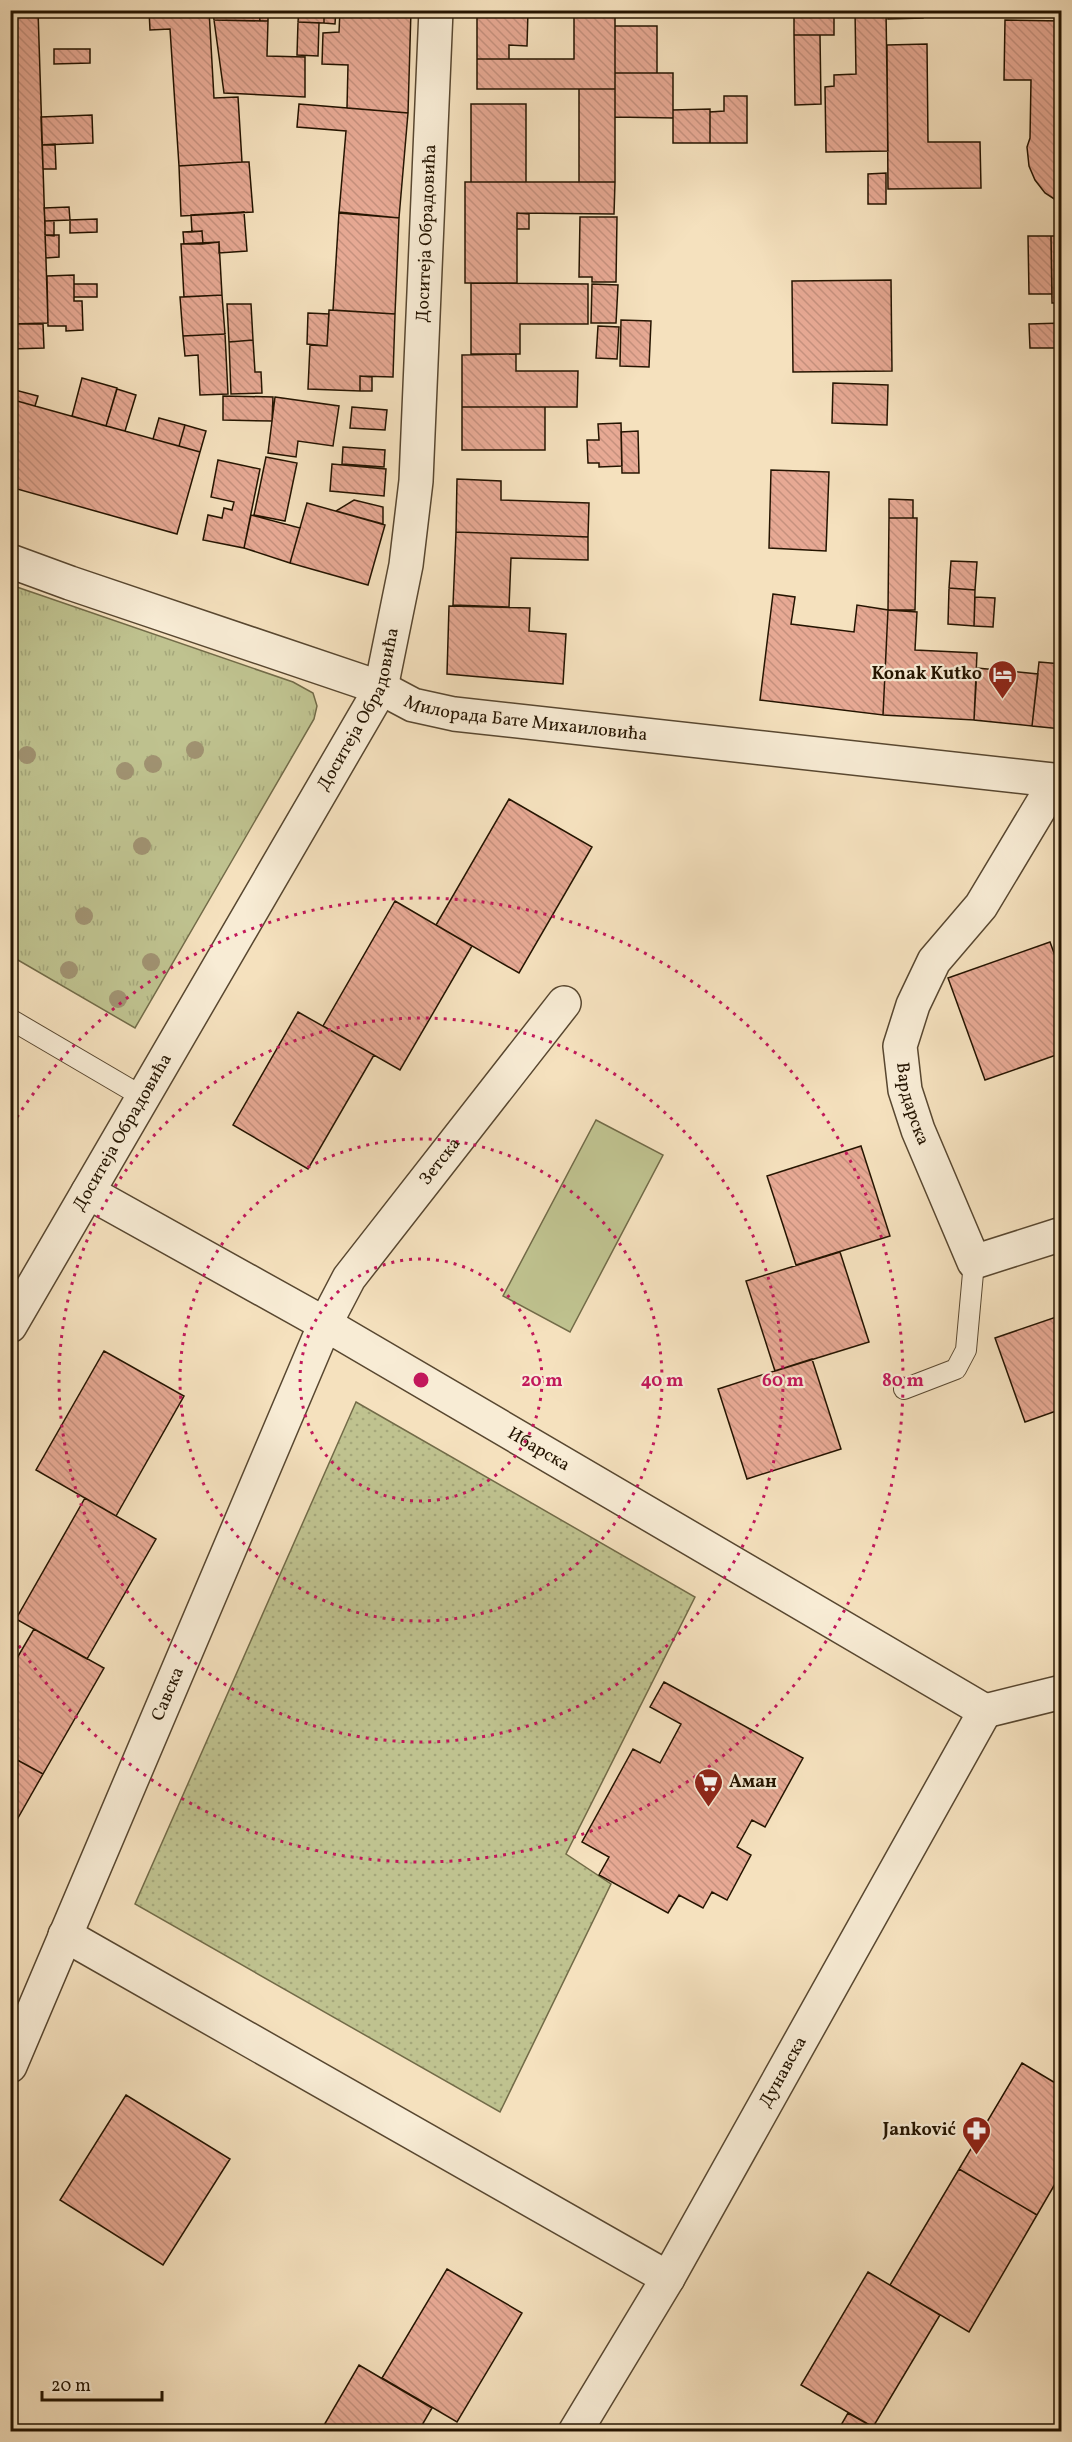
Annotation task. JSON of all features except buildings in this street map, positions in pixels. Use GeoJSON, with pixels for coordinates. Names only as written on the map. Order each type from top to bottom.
{"type":"FeatureCollection","features":[{"type":"Feature","properties":{"kind":"street","name":"Доситеја Обрадовића"},"geometry":{"type":"LineString","coordinates":[[10,1326],[381,688],[406,565],[416,481],[436,10]]}},
{"type":"Feature","properties":{"kind":"street","name":"Милорада Бате Михаиловића"},"geometry":{"type":"LineString","coordinates":[[10,561],[70,584],[381,688],[413,705],[453,714],[1059,781]]}},
{"type":"Feature","properties":{"kind":"street","name":"Вардарска"},"geometry":{"type":"LineString","coordinates":[[974,1262],[918,1130],[905,1090],[900,1046],[913,1005],[934,961],[981,906],[1059,781]]}},
{"type":"Feature","properties":{"kind":"street","name":"Зетска"},"geometry":{"type":"LineString","coordinates":[[325,1324],[349,1278],[564,1003]]}},
{"type":"Feature","properties":{"kind":"street","name":"Ибарска"},"geometry":{"type":"LineString","coordinates":[[88,1192],[325,1324],[985,1711]]}},
{"type":"Feature","properties":{"kind":"street"},"geometry":{"type":"LineString","coordinates":[[974,1262],[1062,1234]]}},
{"type":"Feature","properties":{"kind":"street","name":"Савска"},"geometry":{"type":"LineString","coordinates":[[10,2066],[325,1324]]}},
{"type":"Feature","properties":{"kind":"street"},"geometry":{"type":"LineString","coordinates":[[985,1711],[1062,1692]]}},
{"type":"Feature","properties":{"kind":"street","name":"Дунавска"},"geometry":{"type":"LineString","coordinates":[[575,2432],[668,2278],[985,1711]]}},
{"type":"Feature","properties":{"kind":"street"},"geometry":{"type":"LineString","coordinates":[[65,1935],[668,2278]]}},
{"type":"Feature","properties":{"kind":"lane"},"geometry":{"type":"LineString","coordinates":[[10,1019],[143,1097]]}},
{"type":"Feature","properties":{"kind":"lane"},"geometry":{"type":"LineString","coordinates":[[904,1389],[956,1369],[963,1360],[966,1350],[974,1262]]}},
{"type":"Feature","properties":{"kind":"green space"},"geometry":{"type":"Polygon","coordinates":[[[11,585],[293,682],[313,693],[317,706],[314,719],[135,1028],[11,956],[11,585]]]}},
{"type":"Feature","properties":{"kind":"green space"},"geometry":{"type":"Polygon","coordinates":[[[596,1120],[663,1155],[570,1332],[503,1296],[596,1120]]]}},
{"type":"Feature","properties":{"kind":"green space"},"geometry":{"type":"Polygon","coordinates":[[[356,1402],[695,1597],[566,1854],[611,1884],[500,2112],[135,1904],[356,1402]]]}},
{"type":"Feature","properties":{"kind":"place","name":"Konak Kutko"},"geometry":{"type":"Point","coordinates":[1003,700]}},
{"type":"Feature","properties":{"kind":"place","name":"Аман"},"geometry":{"type":"Point","coordinates":[708,1808]}},
{"type":"Feature","properties":{"kind":"place","name":"Janković"},"geometry":{"type":"Point","coordinates":[977,2156]}}]}
